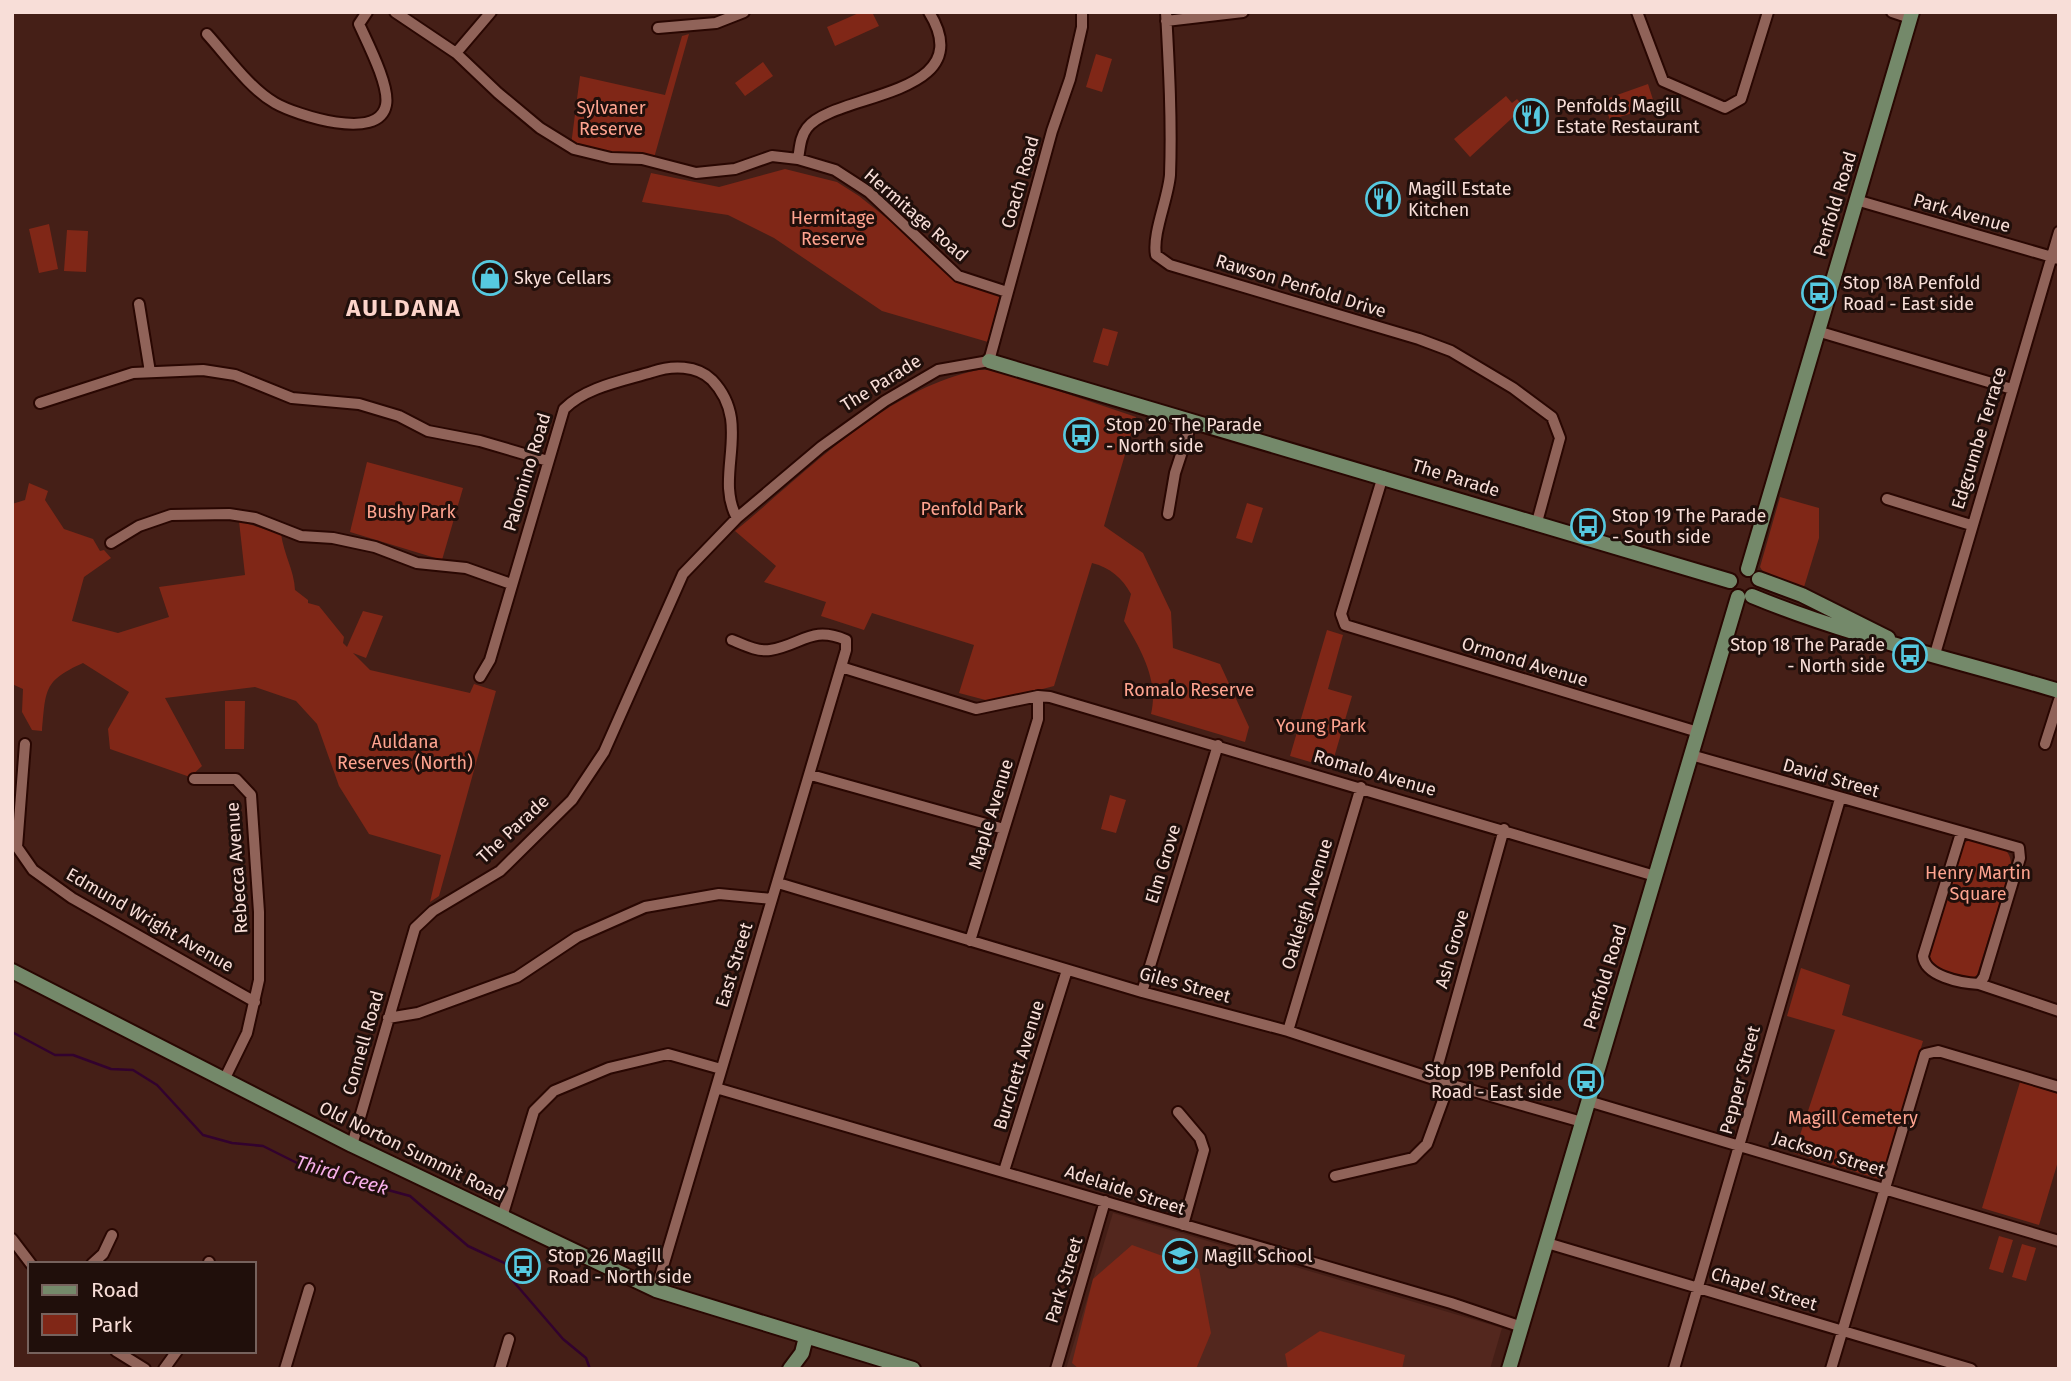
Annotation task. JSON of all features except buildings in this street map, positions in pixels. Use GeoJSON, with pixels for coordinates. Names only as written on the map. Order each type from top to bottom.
{"type":"FeatureCollection","features":[{"type":"Feature","properties":{"kind":"main road","name":"Penfold Road"},"geometry":{"type":"LineString","coordinates":[[1748,569],[1911,15]]}},
{"type":"Feature","properties":{"kind":"main road","name":"The Parade"},"geometry":{"type":"LineString","coordinates":[[989,362],[1382,475],[1730,581]]}},
{"type":"Feature","properties":{"kind":"main road"},"geometry":{"type":"LineString","coordinates":[[1895,643],[1814,600],[1759,579],[1748,569],[1734,572],[1730,581],[1731,590],[1745,597],[1859,636],[1895,643],[2059,691]]}},
{"type":"Feature","properties":{"kind":"main road"},"geometry":{"type":"LineString","coordinates":[[1745,597],[1759,589],[1759,579]]}},
{"type":"Feature","properties":{"kind":"main road","name":"Penfold Road"},"geometry":{"type":"LineString","coordinates":[[1509,1369],[1698,732],[1745,597]]}},
{"type":"Feature","properties":{"kind":"main road","name":"Old Norton Summit Road"},"geometry":{"type":"LineString","coordinates":[[12,971],[352,1145],[656,1290],[892,1366],[913,1369]]}},
{"type":"Feature","properties":{"kind":"main road"},"geometry":{"type":"LineString","coordinates":[[790,1369],[802,1353],[806,1337]]}},
{"type":"Feature","properties":{"kind":"street"},"geometry":{"type":"LineString","coordinates":[[207,34],[274,102],[305,115],[351,124],[370,123],[379,119],[387,105],[384,86],[359,24],[367,12]]}},
{"type":"Feature","properties":{"kind":"street","name":"Hermitage Road"},"geometry":{"type":"LineString","coordinates":[[395,12],[456,52],[498,93],[540,128],[574,149],[611,158],[642,159],[695,173],[735,169],[772,156],[799,159],[835,170],[869,192],[958,276],[1007,292]]}},
{"type":"Feature","properties":{"kind":"street"},"geometry":{"type":"LineString","coordinates":[[456,52],[491,12]]}},
{"type":"Feature","properties":{"kind":"street"},"geometry":{"type":"LineString","coordinates":[[658,28],[695,27],[744,12]]}},
{"type":"Feature","properties":{"kind":"street"},"geometry":{"type":"LineString","coordinates":[[799,159],[800,142],[808,127],[824,117],[900,89],[929,72],[939,51],[939,30],[929,12]]}},
{"type":"Feature","properties":{"kind":"street","name":"Coach Road"},"geometry":{"type":"LineString","coordinates":[[989,362],[1070,79],[1083,27],[1082,12]]}},
{"type":"Feature","properties":{"kind":"street"},"geometry":{"type":"LineString","coordinates":[[1166,17],[1243,12]]}},
{"type":"Feature","properties":{"kind":"street"},"geometry":{"type":"LineString","coordinates":[[1637,12],[1663,81],[1725,108],[1741,99],[1768,12]]}},
{"type":"Feature","properties":{"kind":"street"},"geometry":{"type":"LineString","coordinates":[[1892,12],[1911,15]]}},
{"type":"Feature","properties":{"kind":"street","name":"Rawson Penfold Drive"},"geometry":{"type":"LineString","coordinates":[[1166,17],[1170,176],[1156,255],[1170,265],[1451,351],[1513,388],[1552,416],[1559,438],[1537,522]]}},
{"type":"Feature","properties":{"kind":"street","name":"Park Avenue"},"geometry":{"type":"LineString","coordinates":[[1856,200],[2055,258]]}},
{"type":"Feature","properties":{"kind":"street","name":"Edgcumbe Terrace"},"geometry":{"type":"LineString","coordinates":[[1935,654],[2012,389],[2055,258],[2059,232]]}},
{"type":"Feature","properties":{"kind":"street"},"geometry":{"type":"LineString","coordinates":[[139,304],[150,372]]}},
{"type":"Feature","properties":{"kind":"street"},"geometry":{"type":"LineString","coordinates":[[1818,331],[2012,389]]}},
{"type":"Feature","properties":{"kind":"street","name":"The Parade"},"geometry":{"type":"LineString","coordinates":[[408,951],[411,935],[422,920],[500,871],[572,800],[604,752],[684,574],[737,518],[821,447],[885,401],[938,370],[989,362]]}},
{"type":"Feature","properties":{"kind":"street","name":"Palomino Road"},"geometry":{"type":"LineString","coordinates":[[480,677],[490,660],[564,409],[576,397],[657,370],[684,368],[704,372],[722,391],[733,419],[731,497],[737,518]]}},
{"type":"Feature","properties":{"kind":"street"},"geometry":{"type":"LineString","coordinates":[[40,403],[133,373],[203,370],[235,376],[292,398],[359,404],[399,416],[428,431],[480,441],[548,461]]}},
{"type":"Feature","properties":{"kind":"street"},"geometry":{"type":"LineString","coordinates":[[1168,514],[1175,474],[1192,421]]}},
{"type":"Feature","properties":{"kind":"street","name":"Ormond Avenue"},"geometry":{"type":"LineString","coordinates":[[1382,475],[1342,614],[1343,622],[1362,631],[1698,732]]}},
{"type":"Feature","properties":{"kind":"street"},"geometry":{"type":"LineString","coordinates":[[1886,499],[1971,525]]}},
{"type":"Feature","properties":{"kind":"street"},"geometry":{"type":"LineString","coordinates":[[111,543],[139,526],[171,515],[229,514],[255,518],[301,536],[333,538],[375,547],[417,563],[466,568],[511,584]]}},
{"type":"Feature","properties":{"kind":"street","name":"East Street"},"geometry":{"type":"LineString","coordinates":[[656,1290],[846,650],[846,640],[831,633],[812,634],[769,651],[732,640]]}},
{"type":"Feature","properties":{"kind":"street","name":"Romalo Avenue"},"geometry":{"type":"LineString","coordinates":[[841,667],[976,709],[1038,696],[1218,745],[1655,876]]}},
{"type":"Feature","properties":{"kind":"street","name":"Maple Avenue"},"geometry":{"type":"LineString","coordinates":[[970,941],[1038,719],[1038,696]]}},
{"type":"Feature","properties":{"kind":"street"},"geometry":{"type":"LineString","coordinates":[[2045,744],[2059,700]]}},
{"type":"Feature","properties":{"kind":"street","name":"Edmund Wright Avenue"},"geometry":{"type":"LineString","coordinates":[[25,744],[17,847],[33,870],[72,898],[255,1002]]}},
{"type":"Feature","properties":{"kind":"street","name":"Elm Grove"},"geometry":{"type":"LineString","coordinates":[[1142,992],[1218,745]]}},
{"type":"Feature","properties":{"kind":"street","name":"David Street"},"geometry":{"type":"LineString","coordinates":[[1691,755],[1840,799],[1925,820],[1961,833]]}},
{"type":"Feature","properties":{"kind":"street"},"geometry":{"type":"LineString","coordinates":[[811,775],[1004,829]]}},
{"type":"Feature","properties":{"kind":"street","name":"Rebecca Avenue"},"geometry":{"type":"LineString","coordinates":[[194,779],[236,779],[251,795],[259,912],[259,980],[247,1034],[224,1080]]}},
{"type":"Feature","properties":{"kind":"street","name":"Oakleigh Avenue"},"geometry":{"type":"LineString","coordinates":[[1288,1031],[1361,787]]}},
{"type":"Feature","properties":{"kind":"street","name":"Pepper Street"},"geometry":{"type":"LineString","coordinates":[[1674,1369],[1840,799]]}},
{"type":"Feature","properties":{"kind":"street","name":"Ash Grove"},"geometry":{"type":"LineString","coordinates":[[1434,1079],[1504,829]]}},
{"type":"Feature","properties":{"kind":"street"},"geometry":{"type":"LineString","coordinates":[[1979,984],[1984,977],[2020,858],[2019,848],[1961,833],[1923,956],[1924,964],[1931,971],[2059,1011]]}},
{"type":"Feature","properties":{"kind":"street","name":"Giles Street"},"geometry":{"type":"LineString","coordinates":[[778,883],[1142,992],[1288,1031],[1449,1084],[1582,1122]]}},
{"type":"Feature","properties":{"kind":"street"},"geometry":{"type":"LineString","coordinates":[[388,1018],[418,1013],[517,978],[577,937],[645,908],[719,894],[772,899]]}},
{"type":"Feature","properties":{"kind":"street","name":"Connell Road"},"geometry":{"type":"LineString","coordinates":[[352,1145],[408,951]]}},
{"type":"Feature","properties":{"kind":"street","name":"Burchett Avenue"},"geometry":{"type":"LineString","coordinates":[[1004,1171],[1067,970]]}},
{"type":"Feature","properties":{"kind":"street"},"geometry":{"type":"LineString","coordinates":[[1831,1369],[1922,1061],[1928,1052],[1938,1051],[2059,1087]]}},
{"type":"Feature","properties":{"kind":"street"},"geometry":{"type":"LineString","coordinates":[[502,1217],[534,1111],[554,1091],[609,1068],[668,1054],[721,1069]]}},
{"type":"Feature","properties":{"kind":"street"},"geometry":{"type":"LineString","coordinates":[[1335,1175],[1413,1158],[1427,1144],[1449,1084]]}},
{"type":"Feature","properties":{"kind":"street","name":"Adelaide Street"},"geometry":{"type":"LineString","coordinates":[[716,1088],[1464,1307],[1522,1327]]}},
{"type":"Feature","properties":{"kind":"street","name":"Jackson Street"},"geometry":{"type":"LineString","coordinates":[[1588,1101],[2059,1241]]}},
{"type":"Feature","properties":{"kind":"street"},"geometry":{"type":"LineString","coordinates":[[1178,1112],[1200,1138],[1204,1150],[1183,1225]]}},
{"type":"Feature","properties":{"kind":"street","name":"Park Street"},"geometry":{"type":"LineString","coordinates":[[1056,1369],[1105,1201]]}},
{"type":"Feature","properties":{"kind":"street"},"geometry":{"type":"LineString","coordinates":[[94,1262],[103,1254],[112,1235]]}},
{"type":"Feature","properties":{"kind":"street"},"geometry":{"type":"LineString","coordinates":[[12,1239],[29,1262]]}},
{"type":"Feature","properties":{"kind":"street","name":"Chapel Street"},"geometry":{"type":"LineString","coordinates":[[1547,1242],[1972,1369]]}},
{"type":"Feature","properties":{"kind":"street"},"geometry":{"type":"LineString","coordinates":[[285,1369],[309,1289]]}},
{"type":"Feature","properties":{"kind":"street"},"geometry":{"type":"LineString","coordinates":[[500,1369],[509,1339]]}},
{"type":"Feature","properties":{"kind":"street"},"geometry":{"type":"LineString","coordinates":[[119,1353],[145,1369]]}},
{"type":"Feature","properties":{"kind":"street"},"geometry":{"type":"LineString","coordinates":[[164,1369],[176,1353]]}},
{"type":"Feature","properties":{"kind":"shaded area","name":"Magill School"},"geometry":{"type":"Polygon","coordinates":[[[1113,1213],[1502,1328],[1490,1369],[1066,1369],[1113,1213]]]}},
{"type":"Feature","properties":{"kind":"green space"},"geometry":{"type":"Polygon","coordinates":[[[861,12],[872,12],[879,26],[835,46],[827,27],[861,12]]]}},
{"type":"Feature","properties":{"kind":"green space","name":"Sylvaner Reserve"},"geometry":{"type":"Polygon","coordinates":[[[689,34],[654,158],[597,154],[571,145],[580,76],[665,95],[682,36],[689,34]]]}},
{"type":"Feature","properties":{"kind":"green space"},"geometry":{"type":"Polygon","coordinates":[[[1096,54],[1112,59],[1102,92],[1086,87],[1096,54]]]}},
{"type":"Feature","properties":{"kind":"green space"},"geometry":{"type":"Polygon","coordinates":[[[763,62],[773,76],[745,96],[735,83],[763,62]]]}},
{"type":"Feature","properties":{"kind":"green space"},"geometry":{"type":"Polygon","coordinates":[[[1648,84],[1655,106],[1610,120],[1603,100],[1648,84]]]}},
{"type":"Feature","properties":{"kind":"green space"},"geometry":{"type":"Polygon","coordinates":[[[1506,96],[1512,103],[1517,99],[1524,107],[1470,157],[1454,139],[1506,96]]]}},
{"type":"Feature","properties":{"kind":"green space","name":"Hermitage Reserve"},"geometry":{"type":"Polygon","coordinates":[[[785,169],[837,182],[859,196],[919,244],[958,281],[1000,294],[988,342],[882,311],[774,238],[728,215],[642,202],[651,173],[719,187],[785,169]]]}},
{"type":"Feature","properties":{"kind":"green space"},"geometry":{"type":"Polygon","coordinates":[[[49,224],[58,269],[39,273],[29,229],[49,224]]]}},
{"type":"Feature","properties":{"kind":"green space"},"geometry":{"type":"Polygon","coordinates":[[[67,230],[88,231],[86,272],[64,271],[67,230]]]}},
{"type":"Feature","properties":{"kind":"green space"},"geometry":{"type":"Polygon","coordinates":[[[1103,328],[1118,332],[1108,366],[1093,362],[1103,328]]]}},
{"type":"Feature","properties":{"kind":"green space","name":"Penfold Park"},"geometry":{"type":"Polygon","coordinates":[[[978,370],[997,370],[1136,417],[1104,526],[1143,553],[1171,612],[1173,648],[1220,664],[1249,727],[1245,742],[1151,714],[1153,689],[1147,666],[1124,621],[1131,594],[1115,574],[1099,565],[1092,563],[1054,686],[993,702],[959,693],[974,645],[872,613],[864,630],[821,616],[826,602],[764,582],[776,566],[735,531],[819,459],[879,414],[944,380],[978,370]]]}},
{"type":"Feature","properties":{"kind":"green space","name":"Bushy Park"},"geometry":{"type":"Polygon","coordinates":[[[367,462],[463,488],[442,560],[350,532],[367,462]]]}},
{"type":"Feature","properties":{"kind":"green space","name":"Auldana Reserves (North)"},"geometry":{"type":"Polygon","coordinates":[[[29,483],[48,491],[45,500],[64,529],[93,539],[100,551],[104,550],[111,558],[84,577],[72,621],[118,633],[169,617],[159,587],[245,575],[239,521],[281,534],[295,590],[308,600],[308,603],[319,606],[344,637],[343,643],[347,647],[363,611],[383,616],[366,658],[353,653],[370,670],[470,693],[474,684],[496,691],[439,896],[430,902],[441,855],[369,834],[339,786],[317,724],[296,701],[255,687],[165,698],[202,766],[190,777],[110,749],[108,729],[129,692],[83,663],[60,675],[49,688],[42,731],[32,730],[22,712],[23,689],[12,684],[12,504],[25,500],[29,483]]]}},
{"type":"Feature","properties":{"kind":"green space"},"geometry":{"type":"Polygon","coordinates":[[[1780,497],[1819,508],[1819,538],[1804,587],[1765,575],[1760,567],[1780,497]]]}},
{"type":"Feature","properties":{"kind":"green space"},"geometry":{"type":"Polygon","coordinates":[[[1247,503],[1263,508],[1252,543],[1236,538],[1247,503]]]}},
{"type":"Feature","properties":{"kind":"green space","name":"Young Park"},"geometry":{"type":"Polygon","coordinates":[[[1327,630],[1343,635],[1328,689],[1352,696],[1331,768],[1290,756],[1327,630]]]}},
{"type":"Feature","properties":{"kind":"green space"},"geometry":{"type":"Polygon","coordinates":[[[225,701],[245,701],[244,749],[225,749],[225,701]]]}},
{"type":"Feature","properties":{"kind":"green space"},"geometry":{"type":"Polygon","coordinates":[[[1110,795],[1126,800],[1116,833],[1101,829],[1110,795]]]}},
{"type":"Feature","properties":{"kind":"green space","name":"Henry Martin Square"},"geometry":{"type":"Polygon","coordinates":[[[1974,838],[2004,849],[2008,853],[2011,866],[1977,975],[1973,978],[1933,968],[1928,956],[1961,844],[1974,838]]]}},
{"type":"Feature","properties":{"kind":"green space","name":"Magill Cemetery"},"geometry":{"type":"Polygon","coordinates":[[[1801,968],[1850,985],[1842,1015],[1923,1041],[1882,1180],[1794,1153],[1835,1030],[1787,1016],[1801,968]]]}},
{"type":"Feature","properties":{"kind":"green space"},"geometry":{"type":"Polygon","coordinates":[[[2020,1082],[2059,1094],[2059,1158],[2039,1225],[1982,1208],[2020,1082]]]}},
{"type":"Feature","properties":{"kind":"green space"},"geometry":{"type":"Polygon","coordinates":[[[1999,1236],[2013,1240],[2003,1273],[1989,1269],[1999,1236]]]}},
{"type":"Feature","properties":{"kind":"green space"},"geometry":{"type":"Polygon","coordinates":[[[2022,1244],[2036,1248],[2026,1281],[2012,1277],[2022,1244]]]}},
{"type":"Feature","properties":{"kind":"green space"},"geometry":{"type":"Polygon","coordinates":[[[1132,1245],[1199,1269],[1211,1333],[1196,1369],[1079,1369],[1072,1363],[1093,1279],[1132,1245]]]}},
{"type":"Feature","properties":{"kind":"green space"},"geometry":{"type":"Polygon","coordinates":[[[1320,1331],[1405,1355],[1402,1369],[1288,1369],[1285,1354],[1320,1331]]]}},
{"type":"Feature","properties":{"kind":"waterway","name":"Third Creek"},"geometry":{"type":"LineString","coordinates":[[12,1032],[55,1055],[73,1055],[111,1069],[133,1070],[157,1085],[203,1135],[232,1143],[263,1146],[307,1168],[410,1196],[468,1246],[513,1267],[513,1281],[563,1339],[586,1358],[590,1369]]}},
{"type":"Feature","properties":{"kind":"place","name":"Penfolds Magill Estate Restaurant"},"geometry":{"type":"Point","coordinates":[1531,116]}},
{"type":"Feature","properties":{"kind":"place","name":"Magill Estate Kitchen"},"geometry":{"type":"Point","coordinates":[1383,199]}},
{"type":"Feature","properties":{"kind":"place","name":"Skye Cellars"},"geometry":{"type":"Point","coordinates":[490,278]}},
{"type":"Feature","properties":{"kind":"place","name":"Stop 18A Penfold Road - East side"},"geometry":{"type":"Point","coordinates":[1819,293]}},
{"type":"Feature","properties":{"kind":"place","name":"Stop 20 The Parade - North side"},"geometry":{"type":"Point","coordinates":[1081,435]}},
{"type":"Feature","properties":{"kind":"place","name":"Stop 19 The Parade - South side"},"geometry":{"type":"Point","coordinates":[1588,526]}},
{"type":"Feature","properties":{"kind":"place","name":"Stop 18 The Parade - North side"},"geometry":{"type":"Point","coordinates":[1910,655]}},
{"type":"Feature","properties":{"kind":"place","name":"Stop 19B Penfold Road - East side"},"geometry":{"type":"Point","coordinates":[1586,1081]}},
{"type":"Feature","properties":{"kind":"place","name":"Magill School"},"geometry":{"type":"Point","coordinates":[1180,1256]}},
{"type":"Feature","properties":{"kind":"place","name":"Stop 26 Magill Road - North side"},"geometry":{"type":"Point","coordinates":[523,1266]}},
{"type":"Feature","properties":{"kind":"district","name":"AULDANA"},"geometry":{"type":"Point","coordinates":[404,308]}},
{"type":"Feature","properties":{"kind":"park label","name":"Romalo Reserve"},"geometry":{"type":"Point","coordinates":[1189,690]}}]}
